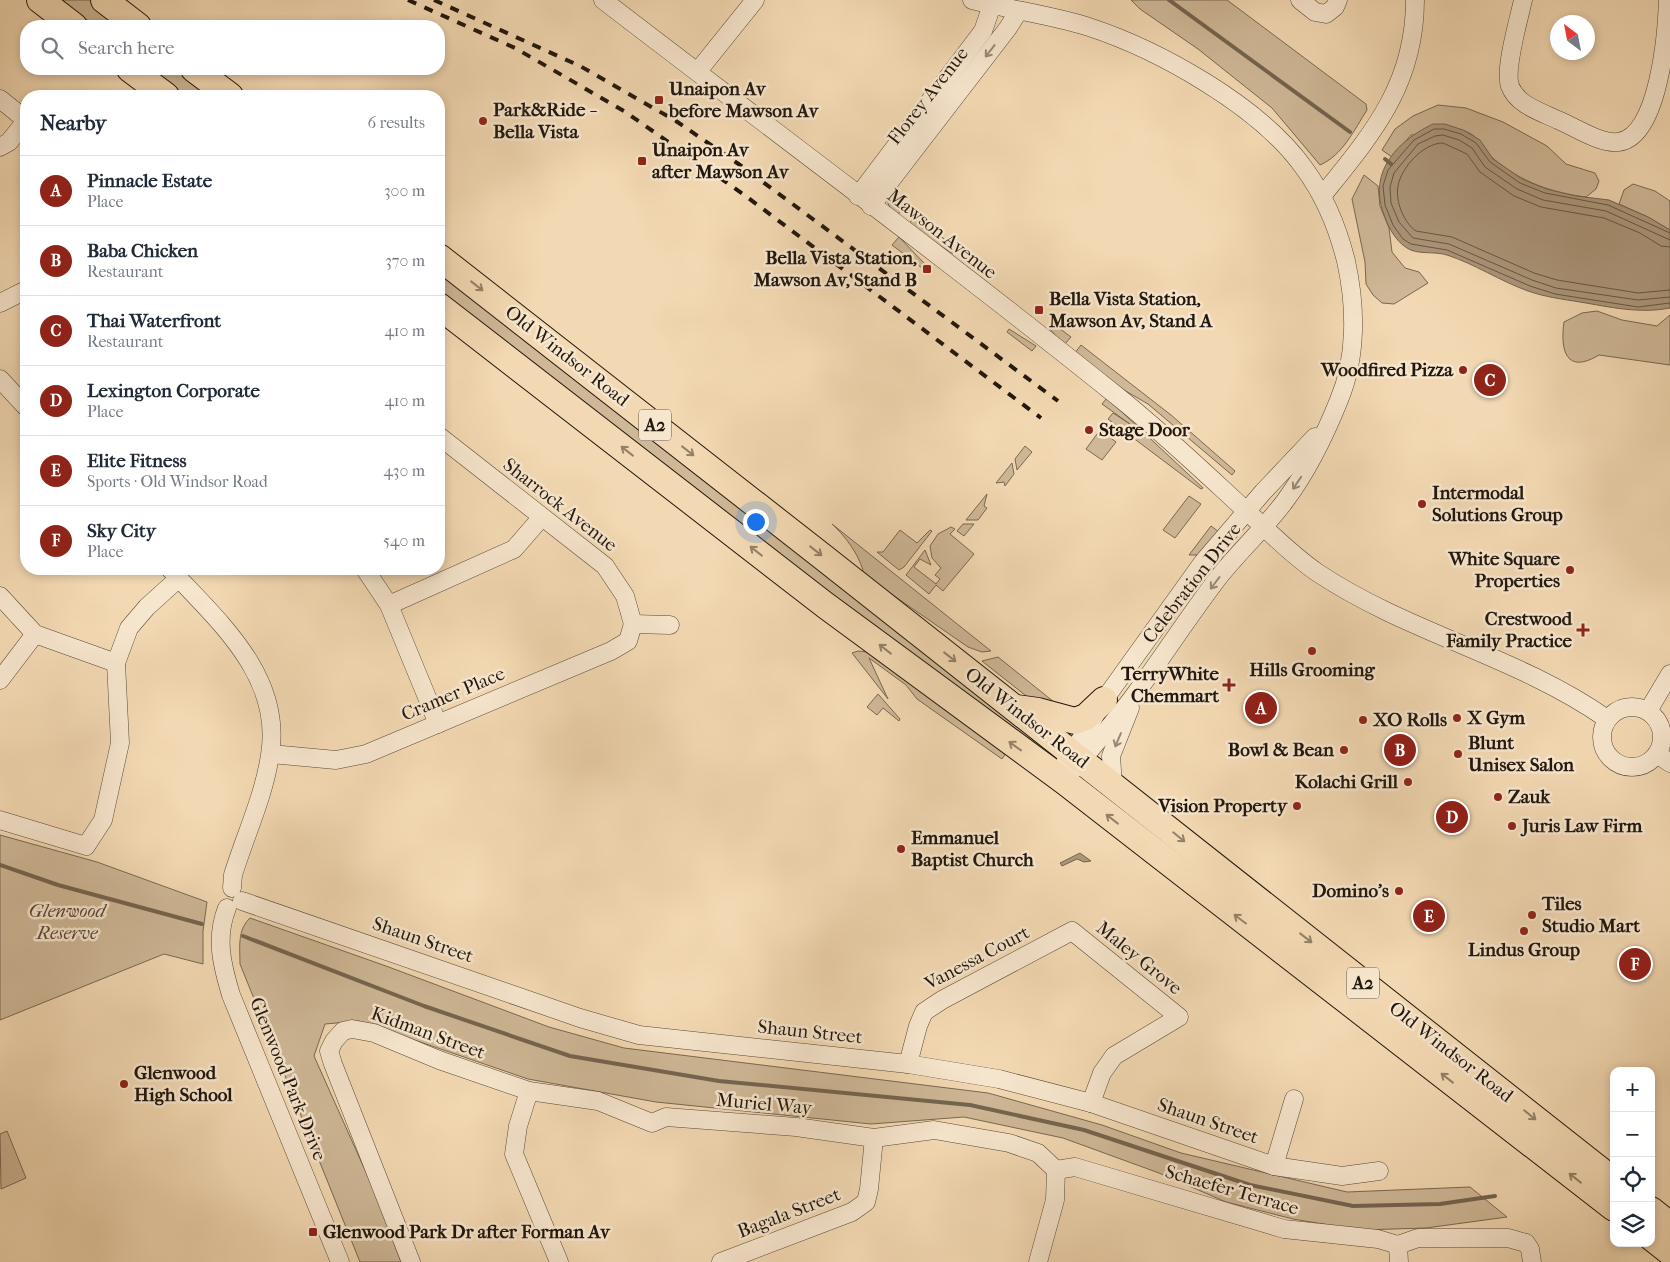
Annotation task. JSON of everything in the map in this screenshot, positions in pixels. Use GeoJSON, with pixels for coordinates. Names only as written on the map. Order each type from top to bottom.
{"type":"FeatureCollection","features":[{"type":"Feature","properties":{"kind":"highway"},"geometry":{"type":"LineString","coordinates":[[40,0],[66,20]]}},
{"type":"Feature","properties":{"kind":"highway"},"geometry":{"type":"LineString","coordinates":[[104,0],[130,20]]}},
{"type":"Feature","properties":{"kind":"highway"},"geometry":{"type":"LineString","coordinates":[[138,75],[158,90]]}},
{"type":"Feature","properties":{"kind":"highway"},"geometry":{"type":"LineString","coordinates":[[202,75],[222,90]]}},
{"type":"Feature","properties":{"kind":"highway","name":"Old Windsor Road"},"geometry":{"type":"LineString","coordinates":[[445,261],[1610,1178]]}},
{"type":"Feature","properties":{"kind":"highway","name":"Old Windsor Road"},"geometry":{"type":"LineString","coordinates":[[445,311],[825,605],[1059,778],[1610,1205]]}},
{"type":"Feature","properties":{"kind":"highway"},"geometry":{"type":"LineString","coordinates":[[1012,707],[1038,711],[1075,721],[1086,717],[1104,700]]}},
{"type":"Feature","properties":{"kind":"highway"},"geometry":{"type":"LineString","coordinates":[[1655,1213],[1670,1224]]}},
{"type":"Feature","properties":{"kind":"highway"},"geometry":{"type":"LineString","coordinates":[[1655,1240],[1670,1252]]}},
{"type":"Feature","properties":{"kind":"street","name":"Mawson Avenue"},"geometry":{"type":"LineString","coordinates":[[603,0],[1122,401],[1290,552],[1342,587],[1410,622],[1522,672],[1569,696],[1607,719]]}},
{"type":"Feature","properties":{"kind":"street"},"geometry":{"type":"LineString","coordinates":[[698,72],[755,0]]}},
{"type":"Feature","properties":{"kind":"street","name":"Celebration Drive"},"geometry":{"type":"LineString","coordinates":[[972,0],[1087,27],[1127,41],[1164,58],[1209,85],[1262,124],[1285,145],[1304,167],[1322,196],[1342,244],[1353,308],[1348,369],[1340,398],[1305,471],[1284,502],[1220,576],[1134,696],[1076,757]]}},
{"type":"Feature","properties":{"kind":"street"},"geometry":{"type":"LineString","coordinates":[[1300,0],[1315,12],[1326,14],[1335,7],[1338,0]]}},
{"type":"Feature","properties":{"kind":"street"},"geometry":{"type":"LineString","coordinates":[[1322,196],[1366,142],[1387,110],[1401,79],[1415,26],[1415,0]]}},
{"type":"Feature","properties":{"kind":"street"},"geometry":{"type":"LineString","coordinates":[[1523,0],[1508,71],[1510,86],[1514,93],[1525,104],[1601,139],[1616,143],[1629,140],[1641,130],[1647,115],[1660,71],[1668,0]]}},
{"type":"Feature","properties":{"kind":"street","name":"Florey Avenue"},"geometry":{"type":"LineString","coordinates":[[864,201],[983,31],[992,5]]}},
{"type":"Feature","properties":{"kind":"street","name":"Florey Avenue"},"geometry":{"type":"LineString","coordinates":[[864,201],[1008,28],[1018,12]]}},
{"type":"Feature","properties":{"kind":"street"},"geometry":{"type":"LineString","coordinates":[[0,99],[20,115]]}},
{"type":"Feature","properties":{"kind":"street"},"geometry":{"type":"LineString","coordinates":[[0,148],[9,142],[20,128]]}},
{"type":"Feature","properties":{"kind":"street"},"geometry":{"type":"LineString","coordinates":[[0,304],[20,293]]}},
{"type":"Feature","properties":{"kind":"street"},"geometry":{"type":"LineString","coordinates":[[0,379],[20,401]]}},
{"type":"Feature","properties":{"kind":"street","name":"Celebration Drive"},"geometry":{"type":"LineString","coordinates":[[1076,757],[1104,700],[1203,562],[1246,511],[1328,424]]}},
{"type":"Feature","properties":{"kind":"street","name":"Sharrock Avenue"},"geometry":{"type":"LineString","coordinates":[[445,441],[541,518],[605,566],[624,596],[633,624]]}},
{"type":"Feature","properties":{"kind":"street"},"geometry":{"type":"LineString","coordinates":[[389,605],[514,550],[541,518]]}},
{"type":"Feature","properties":{"kind":"street"},"geometry":{"type":"LineString","coordinates":[[0,820],[86,846],[103,820],[120,743],[116,663],[129,628],[174,575]]}},
{"type":"Feature","properties":{"kind":"street","name":"Glenwood Park Drive"},"geometry":{"type":"LineString","coordinates":[[176,575],[238,644],[261,680],[270,713],[271,754],[233,875],[234,899],[220,940],[223,968],[231,995],[340,1262]]}},
{"type":"Feature","properties":{"kind":"street"},"geometry":{"type":"LineString","coordinates":[[369,575],[389,605],[438,724]]}},
{"type":"Feature","properties":{"kind":"street"},"geometry":{"type":"LineString","coordinates":[[0,596],[35,634],[116,663]]}},
{"type":"Feature","properties":{"kind":"street"},"geometry":{"type":"LineString","coordinates":[[633,624],[670,625]]}},
{"type":"Feature","properties":{"kind":"street","name":"Cramer Place"},"geometry":{"type":"LineString","coordinates":[[271,754],[336,760],[366,754],[611,651],[628,641],[633,624]]}},
{"type":"Feature","properties":{"kind":"street"},"geometry":{"type":"LineString","coordinates":[[0,680],[35,634]]}},
{"type":"Feature","properties":{"kind":"street"},"geometry":{"type":"LineString","coordinates":[[1648,712],[1670,674]]}},
{"type":"Feature","properties":{"kind":"street"},"geometry":{"type":"LineString","coordinates":[[1113,785],[1111,756],[1134,696]]}},
{"type":"Feature","properties":{"kind":"street"},"geometry":{"type":"LineString","coordinates":[[1630,707],[1648,712],[1656,719],[1663,737],[1664,759],[1633,766],[1616,763],[1608,756],[1604,746],[1602,735],[1607,719],[1620,710],[1630,707]]}},
{"type":"Feature","properties":{"kind":"street"},"geometry":{"type":"LineString","coordinates":[[1059,778],[1076,757]]}},
{"type":"Feature","properties":{"kind":"street","name":"Shaun Street"},"geometry":{"type":"LineString","coordinates":[[234,899],[580,1018],[639,1035],[908,1064],[1000,1079],[1091,1103],[1274,1166],[1342,1176],[1379,1171]]}},
{"type":"Feature","properties":{"kind":"street","name":"Vanessa Court"},"geometry":{"type":"LineString","coordinates":[[908,1064],[918,1026],[924,1012],[942,1000],[1072,931]]}},
{"type":"Feature","properties":{"kind":"street","name":"Maley Grove"},"geometry":{"type":"LineString","coordinates":[[1072,931],[1179,1017],[1114,1056],[1102,1073],[1091,1103]]}},
{"type":"Feature","properties":{"kind":"street","name":"Kidman Street"},"geometry":{"type":"LineString","coordinates":[[411,1262],[329,1051],[334,1041],[343,1031],[352,1029],[374,1033],[439,1060],[530,1091],[598,1101],[652,1123]]}},
{"type":"Feature","properties":{"kind":"street"},"geometry":{"type":"LineString","coordinates":[[530,1091],[518,1126],[514,1154],[559,1262]]}},
{"type":"Feature","properties":{"kind":"street"},"geometry":{"type":"LineString","coordinates":[[1274,1166],[1294,1099]]}},
{"type":"Feature","properties":{"kind":"street","name":"Muriel Way"},"geometry":{"type":"LineString","coordinates":[[652,1123],[666,1117],[796,1127],[874,1138],[934,1130],[1009,1143],[1038,1153],[1056,1170]]}},
{"type":"Feature","properties":{"kind":"street","name":"Bagala Street"},"geometry":{"type":"LineString","coordinates":[[721,1262],[852,1212],[866,1202],[874,1138]]}},
{"type":"Feature","properties":{"kind":"street","name":"Schaefer Terrace"},"geometry":{"type":"LineString","coordinates":[[1056,1170],[1075,1167],[1284,1229],[1378,1239],[1398,1254]]}},
{"type":"Feature","properties":{"kind":"street"},"geometry":{"type":"LineString","coordinates":[[1038,1262],[1055,1200],[1056,1170]]}},
{"type":"Feature","properties":{"kind":"street"},"geometry":{"type":"LineString","coordinates":[[1398,1254],[1418,1238],[1508,1238],[1526,1243],[1530,1249],[1532,1262]]}},
{"type":"Feature","properties":{"kind":"green space"},"geometry":{"type":"Polygon","coordinates":[[[62,0],[90,0],[116,20],[87,20],[62,0]]]}},
{"type":"Feature","properties":{"kind":"green space"},"geometry":{"type":"Polygon","coordinates":[[[1131,0],[1227,0],[1366,104],[1367,110],[1342,148],[1328,161],[1320,165],[1272,108],[1198,49],[1140,9],[1131,0]]]}},
{"type":"Feature","properties":{"kind":"green space"},"geometry":{"type":"Polygon","coordinates":[[[157,75],[187,75],[207,90],[176,90],[157,75]]]}},
{"type":"Feature","properties":{"kind":"green space"},"geometry":{"type":"Polygon","coordinates":[[[1438,105],[1466,108],[1503,122],[1547,146],[1566,164],[1595,173],[1599,181],[1596,189],[1586,197],[1562,193],[1538,185],[1505,168],[1491,156],[1474,136],[1460,130],[1411,135],[1392,157],[1382,150],[1395,129],[1413,116],[1438,105]]]}},
{"type":"Feature","properties":{"kind":"green space"},"geometry":{"type":"Polygon","coordinates":[[[1364,175],[1378,186],[1380,206],[1389,228],[1392,252],[1405,268],[1419,272],[1428,283],[1394,304],[1382,303],[1373,295],[1366,284],[1365,262],[1352,199],[1364,175]]]}},
{"type":"Feature","properties":{"kind":"green space"},"geometry":{"type":"Polygon","coordinates":[[[1633,184],[1655,191],[1670,201],[1670,230],[1648,217],[1619,204],[1624,190],[1633,184]]]}},
{"type":"Feature","properties":{"kind":"green space"},"geometry":{"type":"Polygon","coordinates":[[[889,195],[904,207],[897,216],[890,208],[886,198],[889,195]]]}},
{"type":"Feature","properties":{"kind":"green space"},"geometry":{"type":"Polygon","coordinates":[[[915,216],[957,249],[953,254],[908,225],[915,216]]]}},
{"type":"Feature","properties":{"kind":"green space"},"geometry":{"type":"Polygon","coordinates":[[[899,237],[925,264],[922,268],[892,245],[899,237]]]}},
{"type":"Feature","properties":{"kind":"green space"},"geometry":{"type":"Polygon","coordinates":[[[445,276],[1056,752],[1053,756],[1042,753],[445,302],[445,276]]]}},
{"type":"Feature","properties":{"kind":"green space"},"geometry":{"type":"Polygon","coordinates":[[[1597,311],[1622,320],[1657,326],[1670,315],[1670,365],[1599,355],[1579,362],[1572,361],[1565,350],[1563,342],[1564,322],[1582,313],[1597,311]]]}},
{"type":"Feature","properties":{"kind":"green space"},"geometry":{"type":"Polygon","coordinates":[[[1051,322],[1071,337],[1064,345],[1048,327],[1051,322]]]}},
{"type":"Feature","properties":{"kind":"green space"},"geometry":{"type":"Polygon","coordinates":[[[1009,329],[1036,346],[1032,351],[1007,332],[1009,329]]]}},
{"type":"Feature","properties":{"kind":"green space"},"geometry":{"type":"Polygon","coordinates":[[[1081,345],[1171,415],[1235,471],[1232,475],[1148,404],[1117,386],[1074,354],[1081,345]]]}},
{"type":"Feature","properties":{"kind":"green space"},"geometry":{"type":"Polygon","coordinates":[[[1107,398],[1203,488],[1201,489],[1108,419],[1113,413],[1130,424],[1102,404],[1107,398]]]}},
{"type":"Feature","properties":{"kind":"green space"},"geometry":{"type":"Polygon","coordinates":[[[1100,430],[1116,442],[1102,460],[1086,449],[1100,430]]]}},
{"type":"Feature","properties":{"kind":"green space"},"geometry":{"type":"Polygon","coordinates":[[[1025,446],[1032,452],[1017,470],[1015,459],[1025,446]]]}},
{"type":"Feature","properties":{"kind":"green space"},"geometry":{"type":"Polygon","coordinates":[[[1012,463],[1014,474],[1005,486],[1004,482],[996,483],[1012,463]]]}},
{"type":"Feature","properties":{"kind":"green space"},"geometry":{"type":"Polygon","coordinates":[[[987,494],[984,506],[987,508],[978,520],[966,520],[987,494]]]}},
{"type":"Feature","properties":{"kind":"green space"},"geometry":{"type":"Polygon","coordinates":[[[1189,496],[1201,504],[1175,538],[1163,530],[1189,496]]]}},
{"type":"Feature","properties":{"kind":"green space"},"geometry":{"type":"Polygon","coordinates":[[[832,524],[991,651],[982,652],[968,647],[861,573],[863,570],[861,563],[854,551],[832,524]]]}},
{"type":"Feature","properties":{"kind":"green space"},"geometry":{"type":"Polygon","coordinates":[[[963,524],[974,524],[964,536],[957,531],[963,524]]]}},
{"type":"Feature","properties":{"kind":"green space"},"geometry":{"type":"Polygon","coordinates":[[[1211,526],[1219,532],[1200,555],[1189,555],[1211,526]]]}},
{"type":"Feature","properties":{"kind":"green space"},"geometry":{"type":"Polygon","coordinates":[[[951,527],[955,529],[950,534],[974,554],[943,591],[936,585],[929,594],[906,575],[925,550],[931,565],[920,559],[914,567],[936,584],[940,579],[935,575],[941,568],[932,558],[930,546],[938,534],[951,527]]]}},
{"type":"Feature","properties":{"kind":"green space"},"geometry":{"type":"Polygon","coordinates":[[[900,530],[917,543],[930,530],[932,531],[904,567],[899,570],[877,552],[883,552],[900,530]]]}},
{"type":"Feature","properties":{"kind":"green space"},"geometry":{"type":"Polygon","coordinates":[[[858,651],[868,652],[1006,753],[1002,759],[917,699],[906,685],[869,658],[888,699],[852,653],[858,651]]]}},
{"type":"Feature","properties":{"kind":"green space"},"geometry":{"type":"Polygon","coordinates":[[[998,657],[1054,702],[1030,699],[982,661],[998,657]]]}},
{"type":"Feature","properties":{"kind":"green space"},"geometry":{"type":"Polygon","coordinates":[[[878,694],[900,719],[899,721],[883,708],[877,715],[867,707],[878,694]]]}},
{"type":"Feature","properties":{"kind":"green space","name":"Glenwood Reserve"},"geometry":{"type":"Polygon","coordinates":[[[0,835],[97,862],[207,902],[203,931],[203,964],[164,954],[0,1020],[0,835]]]}},
{"type":"Feature","properties":{"kind":"green space"},"geometry":{"type":"Polygon","coordinates":[[[250,918],[549,1027],[624,1048],[988,1093],[1102,1125],[1181,1153],[1347,1192],[1470,1187],[1507,1217],[1426,1228],[1359,1230],[1293,1219],[1226,1202],[1159,1173],[1063,1138],[964,1117],[871,1124],[656,1102],[528,1079],[359,1021],[325,1024],[314,1056],[373,1188],[401,1262],[360,1262],[240,964],[241,934],[250,918]]]}},
{"type":"Feature","properties":{"kind":"green space"},"geometry":{"type":"Polygon","coordinates":[[[7,1131],[26,1178],[1,1189],[0,1134],[7,1131]]]}},
{"type":"Feature","properties":{"kind":"water"},"geometry":{"type":"Polygon","coordinates":[[[1433,124],[1445,124],[1463,130],[1480,140],[1493,159],[1522,179],[1546,189],[1576,196],[1609,200],[1648,217],[1670,230],[1670,308],[1658,310],[1625,309],[1541,295],[1518,287],[1457,259],[1442,254],[1411,250],[1403,245],[1391,230],[1380,201],[1382,173],[1396,150],[1419,131],[1433,124]]]}},
{"type":"Feature","properties":{"kind":"water"},"geometry":{"type":"Polygon","coordinates":[[[1080,853],[1091,861],[1084,862],[1077,859],[1062,866],[1060,863],[1080,853]]]}},
{"type":"Feature","properties":{"kind":"waterway"},"geometry":{"type":"LineString","coordinates":[[1169,0],[1350,132]]}},
{"type":"Feature","properties":{"kind":"waterway"},"geometry":{"type":"LineString","coordinates":[[1385,159],[1391,164]]}},
{"type":"Feature","properties":{"kind":"waterway"},"geometry":{"type":"LineString","coordinates":[[0,865],[58,885],[202,924]]}},
{"type":"Feature","properties":{"kind":"waterway"},"geometry":{"type":"LineString","coordinates":[[243,936],[424,1006],[570,1056],[719,1081],[970,1105],[1084,1130],[1250,1185],[1353,1206],[1440,1204],[1495,1196]]}},
{"type":"Feature","properties":{"kind":"railway"},"geometry":{"type":"LineString","coordinates":[[408,0],[515,48],[624,111],[743,194],[1041,418]]}},
{"type":"Feature","properties":{"kind":"railway"},"geometry":{"type":"LineString","coordinates":[[434,0],[580,66],[676,121],[740,165],[1058,401]]}},
{"type":"Feature","properties":{"kind":"place","name":"Unaipon Av before Mawson Av"},"geometry":{"type":"Point","coordinates":[659,100]}},
{"type":"Feature","properties":{"kind":"place","name":"Park&Ride - Bella Vista"},"geometry":{"type":"Point","coordinates":[483,121]}},
{"type":"Feature","properties":{"kind":"place","name":"Unaipon Av after Mawson Av"},"geometry":{"type":"Point","coordinates":[642,161]}},
{"type":"Feature","properties":{"kind":"place","name":"Bella Vista Station, Mawson Av, Stand B"},"geometry":{"type":"Point","coordinates":[927,269]}},
{"type":"Feature","properties":{"kind":"place","name":"Bella Vista Station, Mawson Av, Stand A"},"geometry":{"type":"Point","coordinates":[1039,310]}},
{"type":"Feature","properties":{"kind":"place","name":"Woodfired Pizza"},"geometry":{"type":"Point","coordinates":[1463,370]}},
{"type":"Feature","properties":{"kind":"place","name":"Thai Waterfront"},"geometry":{"type":"Point","coordinates":[1490,380]}},
{"type":"Feature","properties":{"kind":"place","name":"Stage Door"},"geometry":{"type":"Point","coordinates":[1089,430]}},
{"type":"Feature","properties":{"kind":"place","name":"Intermodal Solutions Group"},"geometry":{"type":"Point","coordinates":[1422,504]}},
{"type":"Feature","properties":{"kind":"place","name":"White Square Properties"},"geometry":{"type":"Point","coordinates":[1570,570]}},
{"type":"Feature","properties":{"kind":"place","name":"Crestwood Family Practice"},"geometry":{"type":"Point","coordinates":[1583,630]}},
{"type":"Feature","properties":{"kind":"place","name":"Hills Grooming"},"geometry":{"type":"Point","coordinates":[1312,651]}},
{"type":"Feature","properties":{"kind":"place","name":"TerryWhite Chemmart"},"geometry":{"type":"Point","coordinates":[1229,685]}},
{"type":"Feature","properties":{"kind":"place","name":"Pinnacle Estate"},"geometry":{"type":"Point","coordinates":[1261,708]}},
{"type":"Feature","properties":{"kind":"place","name":"X Gym"},"geometry":{"type":"Point","coordinates":[1457,718]}},
{"type":"Feature","properties":{"kind":"place","name":"XO Rolls"},"geometry":{"type":"Point","coordinates":[1363,720]}},
{"type":"Feature","properties":{"kind":"place","name":"Bowl & Bean"},"geometry":{"type":"Point","coordinates":[1344,750]}},
{"type":"Feature","properties":{"kind":"place","name":"Baba Chicken"},"geometry":{"type":"Point","coordinates":[1400,750]}},
{"type":"Feature","properties":{"kind":"place","name":"Blunt Unisex Salon"},"geometry":{"type":"Point","coordinates":[1458,754]}},
{"type":"Feature","properties":{"kind":"place","name":"Kolachi Grill"},"geometry":{"type":"Point","coordinates":[1408,782]}},
{"type":"Feature","properties":{"kind":"place","name":"Zauk"},"geometry":{"type":"Point","coordinates":[1498,797]}},
{"type":"Feature","properties":{"kind":"place","name":"Vision Property"},"geometry":{"type":"Point","coordinates":[1297,806]}},
{"type":"Feature","properties":{"kind":"place","name":"Lexington Corporate"},"geometry":{"type":"Point","coordinates":[1452,817]}},
{"type":"Feature","properties":{"kind":"place","name":"Juris Law Firm"},"geometry":{"type":"Point","coordinates":[1512,826]}},
{"type":"Feature","properties":{"kind":"place","name":"Emmanuel Baptist Church"},"geometry":{"type":"Point","coordinates":[901,849]}},
{"type":"Feature","properties":{"kind":"place","name":"Domino's"},"geometry":{"type":"Point","coordinates":[1399,891]}},
{"type":"Feature","properties":{"kind":"place","name":"Tiles Studio Mart"},"geometry":{"type":"Point","coordinates":[1532,915]}},
{"type":"Feature","properties":{"kind":"place","name":"Elite Fitness"},"geometry":{"type":"Point","coordinates":[1429,916]}},
{"type":"Feature","properties":{"kind":"place","name":"Lindus Group"},"geometry":{"type":"Point","coordinates":[1524,931]}},
{"type":"Feature","properties":{"kind":"place","name":"Sky City"},"geometry":{"type":"Point","coordinates":[1635,964]}},
{"type":"Feature","properties":{"kind":"place","name":"Glenwood High School"},"geometry":{"type":"Point","coordinates":[124,1084]}},
{"type":"Feature","properties":{"kind":"place","name":"Glenwood Park Dr after Forman Av"},"geometry":{"type":"Point","coordinates":[313,1232]}}]}
